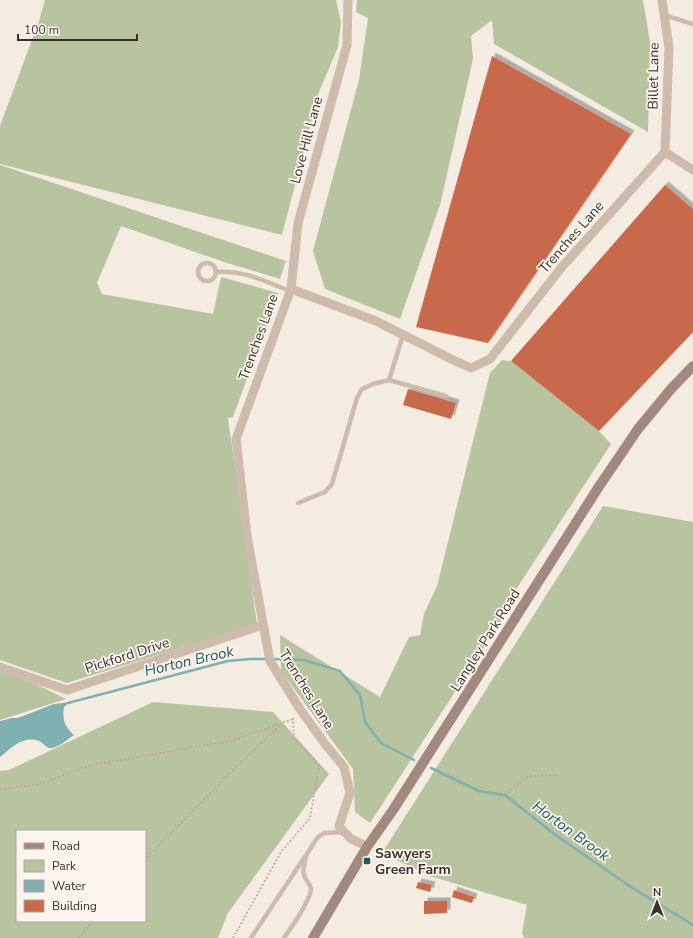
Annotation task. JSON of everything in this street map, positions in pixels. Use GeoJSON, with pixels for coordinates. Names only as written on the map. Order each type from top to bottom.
{"type":"FeatureCollection","features":[{"type":"Feature","properties":{"kind":"main road","name":"Langley Park Road"},"geometry":{"type":"LineString","coordinates":[[313,938],[367,847],[393,810],[598,488],[638,429],[671,389],[693,366]]}},
{"type":"Feature","properties":{"kind":"street","name":"Love Hill Lane"},"geometry":{"type":"LineString","coordinates":[[290,290],[298,223],[347,46],[348,0]]}},
{"type":"Feature","properties":{"kind":"street","name":"Billet Lane"},"geometry":{"type":"LineString","coordinates":[[662,0],[668,48],[665,152]]}},
{"type":"Feature","properties":{"kind":"street","name":"Trenches Lane"},"geometry":{"type":"LineString","coordinates":[[345,832],[339,826],[350,793],[344,767],[300,710],[269,659],[247,536],[236,439],[290,290],[376,321],[472,368],[490,359],[561,268],[665,152]]}},
{"type":"Feature","properties":{"kind":"street"},"geometry":{"type":"LineString","coordinates":[[665,152],[693,170]]}},
{"type":"Feature","properties":{"kind":"street","name":"Pickford Drive"},"geometry":{"type":"LineString","coordinates":[[0,666],[67,690],[263,625]]}},
{"type":"Feature","properties":{"kind":"street"},"geometry":{"type":"LineString","coordinates":[[345,832],[350,838],[367,847]]}},
{"type":"Feature","properties":{"kind":"lane"},"geometry":{"type":"LineString","coordinates":[[664,14],[693,24]]}},
{"type":"Feature","properties":{"kind":"lane"},"geometry":{"type":"LineString","coordinates":[[208,263],[214,266],[216,272],[215,277],[207,281],[200,277],[198,272],[202,264],[208,263]]}},
{"type":"Feature","properties":{"kind":"lane"},"geometry":{"type":"LineString","coordinates":[[216,272],[230,271],[248,274],[290,290]]}},
{"type":"Feature","properties":{"kind":"lane"},"geometry":{"type":"LineString","coordinates":[[389,380],[403,335]]}},
{"type":"Feature","properties":{"kind":"lane"},"geometry":{"type":"LineString","coordinates":[[298,503],[325,492],[332,484],[357,398],[362,389],[373,384],[389,380],[446,396]]}},
{"type":"Feature","properties":{"kind":"lane"},"geometry":{"type":"LineString","coordinates":[[252,938],[318,837],[324,833],[345,832]]}},
{"type":"Feature","properties":{"kind":"lane"},"geometry":{"type":"LineString","coordinates":[[284,938],[311,891],[303,875],[303,868],[307,853]]}},
{"type":"Feature","properties":{"kind":"path"},"geometry":{"type":"LineString","coordinates":[[0,789],[38,785],[87,766],[234,740],[293,719],[300,710]]}},
{"type":"Feature","properties":{"kind":"path"},"geometry":{"type":"LineString","coordinates":[[233,938],[281,852],[310,818],[319,766],[294,738],[293,719]]}},
{"type":"Feature","properties":{"kind":"path"},"geometry":{"type":"LineString","coordinates":[[146,859],[232,771],[284,723]]}},
{"type":"Feature","properties":{"kind":"path"},"geometry":{"type":"LineString","coordinates":[[498,800],[528,776],[557,775]]}},
{"type":"Feature","properties":{"kind":"path"},"geometry":{"type":"LineString","coordinates":[[79,938],[92,922]]}},
{"type":"Feature","properties":{"kind":"green space"},"geometry":{"type":"Polygon","coordinates":[[[45,0],[336,0],[341,22],[338,47],[319,92],[282,235],[0,164],[0,126],[39,21],[45,0]]]}},
{"type":"Feature","properties":{"kind":"green space"},"geometry":{"type":"Polygon","coordinates":[[[357,0],[643,0],[650,42],[648,132],[494,44],[492,20],[471,36],[473,59],[440,205],[400,319],[325,289],[313,251],[359,80],[368,18],[356,12],[357,0]]]}},
{"type":"Feature","properties":{"kind":"green space"},"geometry":{"type":"Polygon","coordinates":[[[0,165],[286,261],[280,279],[224,262],[121,226],[97,283],[102,294],[213,314],[221,277],[278,293],[233,417],[228,418],[257,624],[67,683],[0,660],[0,165]]]}},
{"type":"Feature","properties":{"kind":"green space"},"geometry":{"type":"Polygon","coordinates":[[[502,360],[511,361],[599,431],[611,444],[504,608],[508,610],[370,823],[355,812],[353,769],[281,671],[280,635],[380,697],[409,637],[420,635],[424,614],[437,586],[490,373],[502,360]]]}},
{"type":"Feature","properties":{"kind":"green space"},"geometry":{"type":"Polygon","coordinates":[[[603,506],[693,522],[693,938],[524,938],[522,933],[527,905],[430,876],[382,853],[603,506]]]}},
{"type":"Feature","properties":{"kind":"green space"},"geometry":{"type":"Polygon","coordinates":[[[0,669],[30,681],[66,699],[0,720],[0,669]]]}},
{"type":"Feature","properties":{"kind":"green space"},"geometry":{"type":"Polygon","coordinates":[[[153,702],[273,712],[329,774],[228,913],[218,938],[0,938],[0,771],[9,770],[153,702]]]}},
{"type":"Feature","properties":{"kind":"water"},"geometry":{"type":"Polygon","coordinates":[[[70,702],[64,707],[63,715],[68,729],[74,735],[60,745],[52,748],[48,748],[39,741],[23,741],[13,746],[0,757],[0,721],[18,718],[54,704],[70,702]]]}},
{"type":"Feature","properties":{"kind":"building"},"geometry":{"type":"Polygon","coordinates":[[[492,56],[631,134],[488,343],[416,327],[492,56]]]}},
{"type":"Feature","properties":{"kind":"building"},"geometry":{"type":"Polygon","coordinates":[[[665,185],[693,209],[693,332],[599,431],[511,361],[665,185]]]}},
{"type":"Feature","properties":{"kind":"building"},"geometry":{"type":"Polygon","coordinates":[[[408,389],[456,403],[451,419],[403,405],[408,389]]]}},
{"type":"Feature","properties":{"kind":"building"},"geometry":{"type":"Polygon","coordinates":[[[418,882],[432,885],[430,892],[416,888],[418,882]]]}},
{"type":"Feature","properties":{"kind":"building"},"geometry":{"type":"Polygon","coordinates":[[[454,890],[474,897],[472,903],[452,897],[454,890]]]}},
{"type":"Feature","properties":{"kind":"building"},"geometry":{"type":"Polygon","coordinates":[[[424,901],[447,901],[447,913],[424,914],[424,901]]]}},
{"type":"Feature","properties":{"kind":"waterway","name":"Horton Brook"},"geometry":{"type":"LineString","coordinates":[[68,703],[228,661],[267,659]]}},
{"type":"Feature","properties":{"kind":"waterway","name":"Horton Brook"},"geometry":{"type":"LineString","coordinates":[[272,659],[304,660],[340,671],[360,695],[365,722],[381,743],[414,760]]}},
{"type":"Feature","properties":{"kind":"waterway","name":"Horton Brook"},"geometry":{"type":"LineString","coordinates":[[431,768],[479,791],[505,795],[554,834],[628,885],[693,925]]}},
{"type":"Feature","properties":{"kind":"place","name":"Sawyers Green Farm"},"geometry":{"type":"Point","coordinates":[367,861]}}]}
